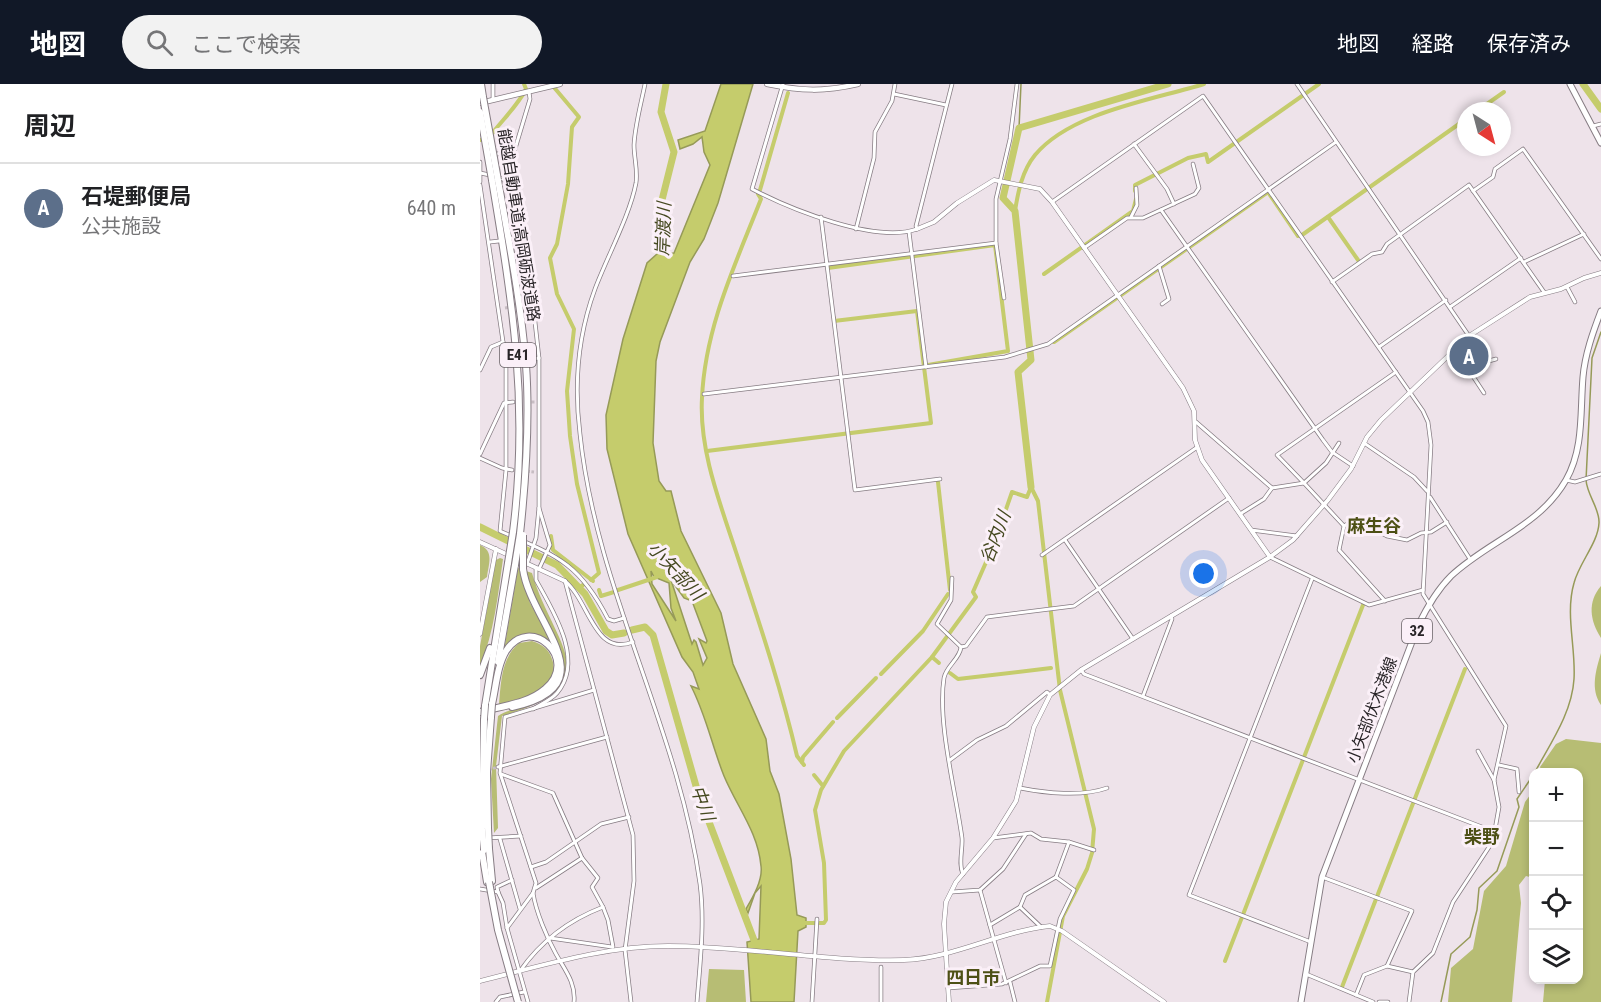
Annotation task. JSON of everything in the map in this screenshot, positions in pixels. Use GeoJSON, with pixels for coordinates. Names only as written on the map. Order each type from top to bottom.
{"type":"FeatureCollection","features":[{"type":"Feature","properties":{"kind":"highway","name":"能越自動車道;高岡砺波道路"},"geometry":{"type":"LineString","coordinates":[[481,84],[495,180],[523,337],[527,397],[527,452],[519,534],[489,705],[491,717],[485,850]]}},
{"type":"Feature","properties":{"kind":"highway","name":"能越自動車道;高岡砺波道路"},"geometry":{"type":"LineString","coordinates":[[480,112],[495,180],[513,305],[519,366],[519,534]]}},
{"type":"Feature","properties":{"kind":"highway"},"geometry":{"type":"LineString","coordinates":[[481,716],[538,699],[552,689],[560,675],[561,654],[534,606],[519,534]]}},
{"type":"Feature","properties":{"kind":"highway"},"geometry":{"type":"LineString","coordinates":[[480,675],[512,564]]}},
{"type":"Feature","properties":{"kind":"highway"},"geometry":{"type":"LineString","coordinates":[[481,716],[545,689],[555,676],[558,666],[556,656],[548,644],[539,638],[528,637],[509,648],[500,666],[489,705]]}},
{"type":"Feature","properties":{"kind":"highway","name":"能越自動車道;高岡砺波道路"},"geometry":{"type":"LineString","coordinates":[[485,829],[481,716],[489,705]]}},
{"type":"Feature","properties":{"kind":"highway"},"geometry":{"type":"LineString","coordinates":[[480,839],[485,850],[501,944],[518,1002]]}},
{"type":"Feature","properties":{"kind":"highway"},"geometry":{"type":"LineString","coordinates":[[489,882],[501,944]]}},
{"type":"Feature","properties":{"kind":"main road"},"geometry":{"type":"LineString","coordinates":[[768,84],[808,92],[829,91],[858,84]]}},
{"type":"Feature","properties":{"kind":"main road"},"geometry":{"type":"LineString","coordinates":[[1570,84],[1601,143]]}},
{"type":"Feature","properties":{"kind":"main road"},"geometry":{"type":"LineString","coordinates":[[482,100],[494,100],[556,85]]}},
{"type":"Feature","properties":{"kind":"main road","name":"小矢部伏木港線"},"geometry":{"type":"LineString","coordinates":[[1301,1002],[1322,877],[1429,604],[1452,575],[1543,511],[1566,480],[1580,439],[1585,363],[1601,311]]}},
{"type":"Feature","properties":{"kind":"street"},"geometry":{"type":"LineString","coordinates":[[493,84],[494,100]]}},
{"type":"Feature","properties":{"kind":"street"},"geometry":{"type":"LineString","coordinates":[[645,84],[634,146],[635,184],[586,315],[577,373],[578,408],[584,469],[607,565],[688,822],[700,884],[703,949],[697,1002]]}},
{"type":"Feature","properties":{"kind":"street"},"geometry":{"type":"LineString","coordinates":[[856,229],[874,158],[875,132],[894,94],[895,84]]}},
{"type":"Feature","properties":{"kind":"street"},"geometry":{"type":"LineString","coordinates":[[917,229],[952,84]]}},
{"type":"Feature","properties":{"kind":"street"},"geometry":{"type":"LineString","coordinates":[[1004,298],[996,243],[996,199],[1003,180],[1017,84]]}},
{"type":"Feature","properties":{"kind":"street"},"geometry":{"type":"LineString","coordinates":[[1297,84],[1469,336]]}},
{"type":"Feature","properties":{"kind":"street"},"geometry":{"type":"LineString","coordinates":[[782,86],[752,189],[821,218],[856,229],[909,232],[934,222],[982,185],[1003,180],[1040,189],[1052,202],[1183,388],[1191,402],[1196,422],[1196,448],[1270,557],[1369,605],[1423,590]]}},
{"type":"Feature","properties":{"kind":"street"},"geometry":{"type":"LineString","coordinates":[[480,157],[515,149],[530,99],[529,92]]}},
{"type":"Feature","properties":{"kind":"street"},"geometry":{"type":"LineString","coordinates":[[894,94],[946,105]]}},
{"type":"Feature","properties":{"kind":"street"},"geometry":{"type":"LineString","coordinates":[[1052,202],[1203,96],[1423,411],[1430,432],[1423,590],[1429,604],[1506,726],[1494,780]]}},
{"type":"Feature","properties":{"kind":"street"},"geometry":{"type":"LineString","coordinates":[[1593,126],[1601,124]]}},
{"type":"Feature","properties":{"kind":"street"},"geometry":{"type":"LineString","coordinates":[[704,394],[926,367],[1017,354],[1042,346],[1336,142]]}},
{"type":"Feature","properties":{"kind":"street"},"geometry":{"type":"LineString","coordinates":[[1134,144],[1167,189],[1174,204]]}},
{"type":"Feature","properties":{"kind":"street"},"geometry":{"type":"LineString","coordinates":[[1473,191],[1493,177],[1495,169],[1523,149],[1601,259]]}},
{"type":"Feature","properties":{"kind":"street"},"geometry":{"type":"LineString","coordinates":[[480,162],[480,183],[500,308],[506,363],[506,470],[500,531],[573,568],[598,599],[608,619],[614,621],[624,618]]}},
{"type":"Feature","properties":{"kind":"street"},"geometry":{"type":"LineString","coordinates":[[1131,217],[1143,218],[1198,191],[1193,164]]}},
{"type":"Feature","properties":{"kind":"street"},"geometry":{"type":"LineString","coordinates":[[481,174],[503,178],[510,183],[533,304],[539,358],[540,472],[534,547],[526,564]]}},
{"type":"Feature","properties":{"kind":"street"},"geometry":{"type":"LineString","coordinates":[[1332,282],[1372,254],[1382,252],[1386,244],[1469,185],[1544,292]]}},
{"type":"Feature","properties":{"kind":"street"},"geometry":{"type":"LineString","coordinates":[[1084,248],[1131,217],[1137,205],[1137,188]]}},
{"type":"Feature","properties":{"kind":"street"},"geometry":{"type":"LineString","coordinates":[[1161,210],[1314,428],[1332,452],[1353,466]]}},
{"type":"Feature","properties":{"kind":"street"},"geometry":{"type":"LineString","coordinates":[[821,218],[855,490],[940,479]]}},
{"type":"Feature","properties":{"kind":"street"},"geometry":{"type":"LineString","coordinates":[[909,232],[926,367]]}},
{"type":"Feature","properties":{"kind":"street"},"geometry":{"type":"LineString","coordinates":[[1450,307],[1522,260],[1584,234]]}},
{"type":"Feature","properties":{"kind":"street"},"geometry":{"type":"LineString","coordinates":[[512,238],[521,237]]}},
{"type":"Feature","properties":{"kind":"street"},"geometry":{"type":"LineString","coordinates":[[490,242],[499,241]]}},
{"type":"Feature","properties":{"kind":"street"},"geometry":{"type":"LineString","coordinates":[[734,276],[996,243]]}},
{"type":"Feature","properties":{"kind":"street"},"geometry":{"type":"LineString","coordinates":[[1160,266],[1169,299],[1162,304]]}},
{"type":"Feature","properties":{"kind":"street"},"geometry":{"type":"LineString","coordinates":[[949,1002],[944,910],[950,892],[993,838],[1011,811],[1020,788],[1035,727],[1050,695],[1056,688],[1081,670],[1270,557],[1297,536],[1353,466],[1364,443],[1409,391],[1469,336],[1523,301],[1601,273]]}},
{"type":"Feature","properties":{"kind":"street"},"geometry":{"type":"LineString","coordinates":[[1567,287],[1575,302]]}},
{"type":"Feature","properties":{"kind":"street"},"geometry":{"type":"LineString","coordinates":[[1378,347],[1446,300]]}},
{"type":"Feature","properties":{"kind":"street"},"geometry":{"type":"LineString","coordinates":[[523,305],[533,304]]}},
{"type":"Feature","properties":{"kind":"street"},"geometry":{"type":"LineString","coordinates":[[500,308],[505,308]]}},
{"type":"Feature","properties":{"kind":"street"},"geometry":{"type":"LineString","coordinates":[[480,370],[491,347],[503,342]]}},
{"type":"Feature","properties":{"kind":"street"},"geometry":{"type":"LineString","coordinates":[[1455,349],[1484,393]]}},
{"type":"Feature","properties":{"kind":"street"},"geometry":{"type":"LineString","coordinates":[[533,359],[539,358]]}},
{"type":"Feature","properties":{"kind":"street"},"geometry":{"type":"LineString","coordinates":[[1467,367],[1496,359]]}},
{"type":"Feature","properties":{"kind":"street"},"geometry":{"type":"LineString","coordinates":[[506,363],[511,362]]}},
{"type":"Feature","properties":{"kind":"street"},"geometry":{"type":"LineString","coordinates":[[1344,526],[1277,455],[1396,372]]}},
{"type":"Feature","properties":{"kind":"street"},"geometry":{"type":"LineString","coordinates":[[512,470],[506,470],[480,456],[492,425],[504,403],[513,402]]}},
{"type":"Feature","properties":{"kind":"street"},"geometry":{"type":"LineString","coordinates":[[535,402],[540,402]]}},
{"type":"Feature","properties":{"kind":"street"},"geometry":{"type":"LineString","coordinates":[[1196,422],[1272,488]]}},
{"type":"Feature","properties":{"kind":"street"},"geometry":{"type":"LineString","coordinates":[[1240,514],[1264,499],[1272,488],[1304,483],[1326,463],[1339,443]]}},
{"type":"Feature","properties":{"kind":"street"},"geometry":{"type":"LineString","coordinates":[[1364,443],[1414,477],[1428,494],[1471,560]]}},
{"type":"Feature","properties":{"kind":"street"},"geometry":{"type":"LineString","coordinates":[[1044,554],[1196,448]]}},
{"type":"Feature","properties":{"kind":"street"},"geometry":{"type":"LineString","coordinates":[[534,472],[540,472]]}},
{"type":"Feature","properties":{"kind":"street"},"geometry":{"type":"LineString","coordinates":[[1566,480],[1575,482],[1601,474]]}},
{"type":"Feature","properties":{"kind":"street"},"geometry":{"type":"LineString","coordinates":[[952,578],[953,593],[936,624],[960,645],[966,646],[987,617],[1074,606],[1229,498]]}},
{"type":"Feature","properties":{"kind":"street"},"geometry":{"type":"LineString","coordinates":[[530,711],[557,693],[566,679],[570,663],[565,644],[536,580],[537,569],[543,562],[550,545],[549,534],[538,507]]}},
{"type":"Feature","properties":{"kind":"street"},"geometry":{"type":"LineString","coordinates":[[1385,601],[1339,550],[1344,526],[1355,519],[1387,536],[1407,540],[1447,522]]}},
{"type":"Feature","properties":{"kind":"street"},"geometry":{"type":"LineString","coordinates":[[1251,530],[1297,536]]}},
{"type":"Feature","properties":{"kind":"street"},"geometry":{"type":"LineString","coordinates":[[1065,540],[1133,639]]}},
{"type":"Feature","properties":{"kind":"street"},"geometry":{"type":"LineString","coordinates":[[480,542],[565,581],[581,599],[600,636],[611,645],[623,646],[633,642]]}},
{"type":"Feature","properties":{"kind":"street"},"geometry":{"type":"LineString","coordinates":[[480,634],[496,549]]}},
{"type":"Feature","properties":{"kind":"street"},"geometry":{"type":"LineString","coordinates":[[1311,942],[1190,895],[1312,579]]}},
{"type":"Feature","properties":{"kind":"street"},"geometry":{"type":"LineString","coordinates":[[565,581],[633,835],[634,881],[625,950],[631,1002]]}},
{"type":"Feature","properties":{"kind":"street"},"geometry":{"type":"LineString","coordinates":[[1143,696],[1172,619],[1171,616]]}},
{"type":"Feature","properties":{"kind":"street"},"geometry":{"type":"LineString","coordinates":[[960,645],[960,652],[945,674],[943,691],[962,841],[963,874]]}},
{"type":"Feature","properties":{"kind":"street"},"geometry":{"type":"LineString","coordinates":[[1081,670],[1084,674],[1496,832]]}},
{"type":"Feature","properties":{"kind":"street"},"geometry":{"type":"LineString","coordinates":[[536,888],[500,773],[505,717],[594,690]]}},
{"type":"Feature","properties":{"kind":"street"},"geometry":{"type":"LineString","coordinates":[[950,759],[977,740],[1006,726],[1047,692],[1050,695]]}},
{"type":"Feature","properties":{"kind":"street"},"geometry":{"type":"LineString","coordinates":[[499,767],[607,737]]}},
{"type":"Feature","properties":{"kind":"street"},"geometry":{"type":"LineString","coordinates":[[1409,1002],[1413,972],[1433,953],[1453,902],[1496,832],[1500,807],[1494,780],[1478,751]]}},
{"type":"Feature","properties":{"kind":"street"},"geometry":{"type":"LineString","coordinates":[[1499,765],[1517,769],[1519,792]]}},
{"type":"Feature","properties":{"kind":"street"},"geometry":{"type":"LineString","coordinates":[[500,773],[553,793],[582,858],[598,878],[592,887],[608,920],[613,949]]}},
{"type":"Feature","properties":{"kind":"street"},"geometry":{"type":"LineString","coordinates":[[1020,788],[1032,792],[1085,791],[1107,788]]}},
{"type":"Feature","properties":{"kind":"street"},"geometry":{"type":"LineString","coordinates":[[531,867],[546,862],[601,824],[629,817]]}},
{"type":"Feature","properties":{"kind":"street"},"geometry":{"type":"LineString","coordinates":[[993,838],[1031,833],[1041,839],[1069,842],[1094,850]]}},
{"type":"Feature","properties":{"kind":"street"},"geometry":{"type":"LineString","coordinates":[[950,892],[980,890],[1003,869],[1026,834]]}},
{"type":"Feature","properties":{"kind":"street"},"geometry":{"type":"LineString","coordinates":[[480,839],[521,836]]}},
{"type":"Feature","properties":{"kind":"street"},"geometry":{"type":"LineString","coordinates":[[500,839],[520,909]]}},
{"type":"Feature","properties":{"kind":"street"},"geometry":{"type":"LineString","coordinates":[[990,925],[1020,907],[1025,895],[1056,878],[1069,842]]}},
{"type":"Feature","properties":{"kind":"street"},"geometry":{"type":"LineString","coordinates":[[507,928],[536,888],[582,858]]}},
{"type":"Feature","properties":{"kind":"street"},"geometry":{"type":"LineString","coordinates":[[1322,877],[1412,911],[1388,966]]}},
{"type":"Feature","properties":{"kind":"street"},"geometry":{"type":"LineString","coordinates":[[948,988],[1008,982],[1040,966],[1050,966],[1059,929],[1074,890],[1056,878]]}},
{"type":"Feature","properties":{"kind":"street"},"geometry":{"type":"LineString","coordinates":[[512,880],[497,887],[528,1002]]}},
{"type":"Feature","properties":{"kind":"street"},"geometry":{"type":"LineString","coordinates":[[480,889],[498,892]]}},
{"type":"Feature","properties":{"kind":"street"},"geometry":{"type":"LineString","coordinates":[[980,890],[1015,1002]]}},
{"type":"Feature","properties":{"kind":"street"},"geometry":{"type":"LineString","coordinates":[[533,893],[549,938],[575,994],[574,1002]]}},
{"type":"Feature","properties":{"kind":"street"},"geometry":{"type":"LineString","coordinates":[[1020,907],[1041,927]]}},
{"type":"Feature","properties":{"kind":"street"},"geometry":{"type":"LineString","coordinates":[[519,972],[539,945],[587,913],[603,908]]}},
{"type":"Feature","properties":{"kind":"street"},"geometry":{"type":"LineString","coordinates":[[812,1002],[813,955],[817,919]]}},
{"type":"Feature","properties":{"kind":"street"},"geometry":{"type":"LineString","coordinates":[[549,938],[625,950],[665,946],[903,960],[946,955],[1041,927],[1059,929],[1164,1002]]}},
{"type":"Feature","properties":{"kind":"street"},"geometry":{"type":"LineString","coordinates":[[480,981],[613,949]]}},
{"type":"Feature","properties":{"kind":"street"},"geometry":{"type":"LineString","coordinates":[[1356,995],[1364,975],[1388,966],[1413,972]]}},
{"type":"Feature","properties":{"kind":"street"},"geometry":{"type":"LineString","coordinates":[[881,967],[881,1002]]}},
{"type":"Feature","properties":{"kind":"street"},"geometry":{"type":"LineString","coordinates":[[1306,974],[1373,1002]]}},
{"type":"Feature","properties":{"kind":"street"},"geometry":{"type":"LineString","coordinates":[[496,1002],[524,992]]}},
{"type":"Feature","properties":{"kind":"street"},"geometry":{"type":"LineString","coordinates":[[1379,1002],[1388,1002]]}},
{"type":"Feature","properties":{"kind":"shaded area"},"geometry":{"type":"Polygon","coordinates":[[[480,545],[487,551],[490,558],[487,577],[480,582],[480,545]]]}},
{"type":"Feature","properties":{"kind":"shaded area"},"geometry":{"type":"Polygon","coordinates":[[[503,559],[495,614],[480,666],[480,646],[496,560],[503,559]]]}},
{"type":"Feature","properties":{"kind":"shaded area"},"geometry":{"type":"Polygon","coordinates":[[[518,568],[521,569],[530,603],[554,645],[534,634],[527,635],[504,650],[518,568]]]}},
{"type":"Feature","properties":{"kind":"shaded area"},"geometry":{"type":"Polygon","coordinates":[[[526,571],[532,573],[561,641],[566,659],[566,675],[557,690],[551,694],[560,684],[564,672],[563,660],[554,634],[533,595],[526,571]]]}},
{"type":"Feature","properties":{"kind":"shaded area"},"geometry":{"type":"Polygon","coordinates":[[[1601,586],[1601,638],[1592,618],[1592,605],[1601,586]]]}},
{"type":"Feature","properties":{"kind":"shaded area"},"geometry":{"type":"Polygon","coordinates":[[[532,641],[545,647],[551,655],[554,670],[551,678],[546,686],[528,696],[499,704],[505,663],[519,643],[532,641]]]}},
{"type":"Feature","properties":{"kind":"shaded area"},"geometry":{"type":"Polygon","coordinates":[[[1601,653],[1601,705],[1595,686],[1601,653]]]}},
{"type":"Feature","properties":{"kind":"shaded area"},"geometry":{"type":"Polygon","coordinates":[[[542,700],[502,716],[496,766],[498,828],[494,833],[491,779],[498,716],[542,700]]]}},
{"type":"Feature","properties":{"kind":"shaded area"},"geometry":{"type":"Polygon","coordinates":[[[1566,739],[1601,743],[1601,1002],[1543,1002],[1545,984],[1583,984],[1583,768],[1540,768],[1556,744],[1566,739]]]}},
{"type":"Feature","properties":{"kind":"shaded area"},"geometry":{"type":"Polygon","coordinates":[[[1529,796],[1529,877],[1526,876],[1519,885],[1521,903],[1512,1002],[1448,1002],[1451,968],[1473,949],[1484,891],[1506,866],[1525,802],[1529,796]]]}},
{"type":"Feature","properties":{"kind":"shaded area"},"geometry":{"type":"Polygon","coordinates":[[[709,969],[744,970],[746,1002],[706,1002],[709,969]]]}},
{"type":"Feature","properties":{"kind":"water","name":"小矢部川"},"geometry":{"type":"Polygon","coordinates":[[[721,84],[753,84],[718,203],[704,239],[690,262],[660,342],[656,361],[653,443],[659,481],[666,491],[671,491],[681,531],[721,613],[733,664],[766,739],[770,771],[779,794],[791,859],[797,915],[806,918],[806,927],[798,931],[794,1002],[751,1002],[747,942],[759,939],[761,886],[755,893],[748,913],[746,909],[757,888],[761,871],[756,842],[724,776],[701,708],[691,686],[699,689],[693,672],[682,657],[628,534],[607,449],[606,415],[623,339],[647,263],[657,254],[674,253],[710,165],[704,152],[702,137],[693,144],[680,149],[678,140],[705,131],[721,84]],[[651,571],[652,584],[676,621],[671,608],[669,583],[654,577],[651,571]],[[671,580],[692,644],[694,640],[703,665],[707,658],[699,639],[706,643],[707,641],[692,601],[684,598],[671,580]]]}},
{"type":"Feature","properties":{"kind":"waterway"},"geometry":{"type":"LineString","coordinates":[[480,140],[488,139],[513,108],[526,89],[524,84]]}},
{"type":"Feature","properties":{"kind":"waterway","name":"岸渡川"},"geometry":{"type":"LineString","coordinates":[[661,262],[661,204],[674,152],[661,112],[666,84]]}},
{"type":"Feature","properties":{"kind":"waterway"},"geometry":{"type":"LineString","coordinates":[[1019,128],[1021,84]]}},
{"type":"Feature","properties":{"kind":"waterway","name":"谷内川"},"geometry":{"type":"LineString","coordinates":[[1031,487],[1018,372],[1031,360],[1015,211],[1003,198],[1019,128],[1168,84]]}},
{"type":"Feature","properties":{"kind":"waterway"},"geometry":{"type":"LineString","coordinates":[[1015,211],[1019,189],[1027,168],[1035,155],[1050,140],[1069,128],[1114,109],[1204,84]]}},
{"type":"Feature","properties":{"kind":"waterway"},"geometry":{"type":"LineString","coordinates":[[1135,191],[1135,185],[1188,158],[1206,154],[1208,162],[1319,84]]}},
{"type":"Feature","properties":{"kind":"waterway","name":"谷内川"},"geometry":{"type":"LineString","coordinates":[[1583,84],[1601,109]]}},
{"type":"Feature","properties":{"kind":"waterway"},"geometry":{"type":"LineString","coordinates":[[552,85],[579,117],[572,127],[568,184],[557,244],[550,258],[557,294],[574,329],[567,391],[570,436],[577,484],[599,573],[591,580]]}},
{"type":"Feature","properties":{"kind":"waterway"},"geometry":{"type":"LineString","coordinates":[[1490,102],[1504,92]]}},
{"type":"Feature","properties":{"kind":"waterway"},"geometry":{"type":"LineString","coordinates":[[760,190],[788,93]]}},
{"type":"Feature","properties":{"kind":"waterway"},"geometry":{"type":"LineString","coordinates":[[1302,235],[1457,125]]}},
{"type":"Feature","properties":{"kind":"waterway"},"geometry":{"type":"LineString","coordinates":[[1054,342],[1268,192],[1298,236]]}},
{"type":"Feature","properties":{"kind":"waterway"},"geometry":{"type":"LineString","coordinates":[[758,194],[761,199],[715,321],[704,372],[702,418],[707,457],[717,495],[769,653],[797,756],[804,765]]}},
{"type":"Feature","properties":{"kind":"waterway"},"geometry":{"type":"LineString","coordinates":[[1044,274],[1133,211],[1136,199]]}},
{"type":"Feature","properties":{"kind":"waterway"},"geometry":{"type":"LineString","coordinates":[[1328,217],[1358,260]]}},
{"type":"Feature","properties":{"kind":"waterway"},"geometry":{"type":"LineString","coordinates":[[828,268],[995,245],[1008,351],[928,365]]}},
{"type":"Feature","properties":{"kind":"waterway"},"geometry":{"type":"LineString","coordinates":[[707,451],[931,423],[917,311],[834,321],[834,318]]}},
{"type":"Feature","properties":{"kind":"waterway"},"geometry":{"type":"LineString","coordinates":[[1537,768],[1569,704],[1574,679],[1571,595],[1576,576],[1598,530],[1598,512],[1586,480],[1592,358],[1601,332]]}},
{"type":"Feature","properties":{"kind":"waterway"},"geometry":{"type":"LineString","coordinates":[[938,482],[950,590]]}},
{"type":"Feature","properties":{"kind":"waterway"},"geometry":{"type":"LineString","coordinates":[[1031,487],[1038,501],[1060,690],[1094,829],[1092,853],[1087,869],[1063,916],[1047,1002]]}},
{"type":"Feature","properties":{"kind":"waterway","name":"谷内川"},"geometry":{"type":"LineString","coordinates":[[803,923],[824,923],[826,920],[824,863],[815,810],[821,790],[844,751],[932,657],[976,597],[973,592],[994,544],[1012,492],[1027,497],[1031,487]]}},
{"type":"Feature","properties":{"kind":"waterway","name":"中川"},"geometry":{"type":"LineString","coordinates":[[480,527],[557,565],[585,594],[606,631],[612,635],[624,633]]}},
{"type":"Feature","properties":{"kind":"waterway"},"geometry":{"type":"LineString","coordinates":[[551,536],[553,550],[593,581]]}},
{"type":"Feature","properties":{"kind":"waterway","name":"小矢部川"},"geometry":{"type":"LineString","coordinates":[[618,590],[657,577]]}},
{"type":"Feature","properties":{"kind":"waterway"},"geometry":{"type":"LineString","coordinates":[[599,590],[601,596],[614,592]]}},
{"type":"Feature","properties":{"kind":"waterway"},"geometry":{"type":"LineString","coordinates":[[881,674],[923,631],[948,594]]}},
{"type":"Feature","properties":{"kind":"waterway"},"geometry":{"type":"LineString","coordinates":[[1225,961],[1363,605]]}},
{"type":"Feature","properties":{"kind":"waterway","name":"中川"},"geometry":{"type":"LineString","coordinates":[[632,630],[645,627],[653,635],[698,793],[757,948]]}},
{"type":"Feature","properties":{"kind":"waterway"},"geometry":{"type":"LineString","coordinates":[[932,657],[939,663]]}},
{"type":"Feature","properties":{"kind":"waterway"},"geometry":{"type":"LineString","coordinates":[[950,673],[958,679],[1051,668]]}},
{"type":"Feature","properties":{"kind":"waterway"},"geometry":{"type":"LineString","coordinates":[[1342,987],[1465,669]]}},
{"type":"Feature","properties":{"kind":"waterway"},"geometry":{"type":"LineString","coordinates":[[837,718],[876,678]]}},
{"type":"Feature","properties":{"kind":"waterway"},"geometry":{"type":"LineString","coordinates":[[802,762],[803,757],[833,722]]}},
{"type":"Feature","properties":{"kind":"waterway"},"geometry":{"type":"LineString","coordinates":[[814,775],[823,786]]}},
{"type":"Feature","properties":{"kind":"waterway"},"geometry":{"type":"LineString","coordinates":[[1441,1002],[1451,954],[1470,937],[1477,910],[1479,888],[1497,871],[1519,807],[1517,799],[1529,781]]}},
{"type":"Feature","properties":{"kind":"tunnel"},"geometry":{"type":"LineString","coordinates":[[505,308],[518,306]]}},
{"type":"Feature","properties":{"kind":"tunnel"},"geometry":{"type":"LineString","coordinates":[[511,362],[533,359]]}},
{"type":"Feature","properties":{"kind":"tunnel"},"geometry":{"type":"LineString","coordinates":[[527,402],[535,402]]}},
{"type":"Feature","properties":{"kind":"tunnel"},"geometry":{"type":"LineString","coordinates":[[518,470],[534,472]]}},
{"type":"Feature","properties":{"kind":"tunnel"},"geometry":{"type":"LineString","coordinates":[[480,772],[498,767]]}},
{"type":"Feature","properties":{"kind":"place","name":"石堤郵便局"},"geometry":{"type":"Point","coordinates":[1469,356]}},
{"type":"Feature","properties":{"kind":"district","name":"麻生谷"},"geometry":{"type":"Point","coordinates":[1374,525]}},
{"type":"Feature","properties":{"kind":"district","name":"柴野"},"geometry":{"type":"Point","coordinates":[1482,836]}},
{"type":"Feature","properties":{"kind":"district","name":"四日市"},"geometry":{"type":"Point","coordinates":[973,977]}}]}
